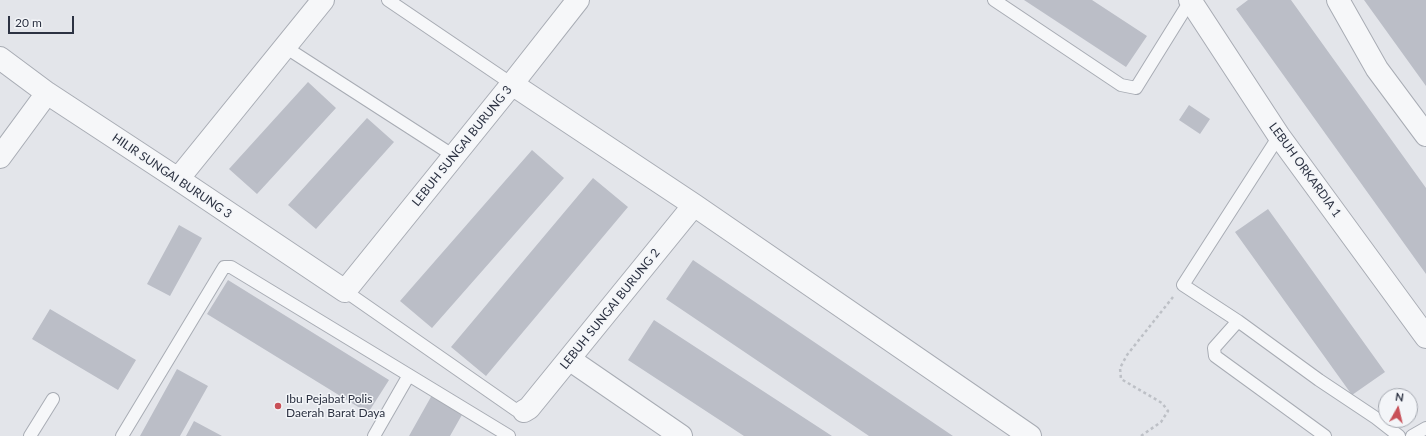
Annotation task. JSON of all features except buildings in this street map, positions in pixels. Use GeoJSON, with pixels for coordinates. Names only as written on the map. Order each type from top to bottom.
{"type":"FeatureCollection","features":[{"type":"Feature","properties":{"kind":"street"},"geometry":{"type":"LineString","coordinates":[[178,179],[323,0]]}},
{"type":"Feature","properties":{"kind":"street","name":"LEBUH SUNGAI BURUNG 3"},"geometry":{"type":"LineString","coordinates":[[345,291],[578,0]]}},
{"type":"Feature","properties":{"kind":"street","name":"LEBUH ORKARDIA 1"},"geometry":{"type":"LineString","coordinates":[[1190,0],[1279,136],[1426,337]]}},
{"type":"Feature","properties":{"kind":"street"},"geometry":{"type":"LineString","coordinates":[[1338,0],[1377,69],[1426,135]]}},
{"type":"Feature","properties":{"kind":"street","name":"HILIR SUNGAI BURUNG 3"},"geometry":{"type":"LineString","coordinates":[[0,58],[47,93],[345,291]]}},
{"type":"Feature","properties":{"kind":"street"},"geometry":{"type":"LineString","coordinates":[[512,84],[694,205],[1030,436]]}},
{"type":"Feature","properties":{"kind":"street"},"geometry":{"type":"LineString","coordinates":[[0,157],[47,93]]}},
{"type":"Feature","properties":{"kind":"street","name":"LEBUH SUNGAI BURUNG 2"},"geometry":{"type":"LineString","coordinates":[[524,411],[529,408],[694,205]]}},
{"type":"Feature","properties":{"kind":"street"},"geometry":{"type":"LineString","coordinates":[[569,359],[681,436]]}},
{"type":"Feature","properties":{"kind":"lane"},"geometry":{"type":"LineString","coordinates":[[388,0],[512,84]]}},
{"type":"Feature","properties":{"kind":"lane"},"geometry":{"type":"LineString","coordinates":[[994,0],[1121,85],[1136,88],[1190,0]]}},
{"type":"Feature","properties":{"kind":"lane"},"geometry":{"type":"LineString","coordinates":[[285,47],[454,156]]}},
{"type":"Feature","properties":{"kind":"lane"},"geometry":{"type":"LineString","coordinates":[[1279,136],[1183,285],[1238,321],[1319,380],[1376,418],[1399,436]]}},
{"type":"Feature","properties":{"kind":"lane"},"geometry":{"type":"LineString","coordinates":[[122,436],[224,267],[231,267],[509,436]]}},
{"type":"Feature","properties":{"kind":"lane"},"geometry":{"type":"LineString","coordinates":[[345,291],[516,410],[524,411]]}},
{"type":"Feature","properties":{"kind":"lane"},"geometry":{"type":"LineString","coordinates":[[1238,321],[1214,348],[1215,356],[1326,436]]}},
{"type":"Feature","properties":{"kind":"lane"},"geometry":{"type":"LineString","coordinates":[[374,436],[409,376]]}},
{"type":"Feature","properties":{"kind":"lane"},"geometry":{"type":"LineString","coordinates":[[30,436],[53,399]]}},
{"type":"Feature","properties":{"kind":"lane"},"geometry":{"type":"LineString","coordinates":[[1412,436],[1426,428]]}},
{"type":"Feature","properties":{"kind":"path"},"geometry":{"type":"LineString","coordinates":[[1141,436],[1161,422],[1168,412],[1162,403],[1121,380],[1120,368],[1127,355],[1183,285]]}},
{"type":"Feature","properties":{"kind":"place","name":"Ibu Pejabat Polis Daerah Barat Daya"},"geometry":{"type":"Point","coordinates":[278,406]}}]}
